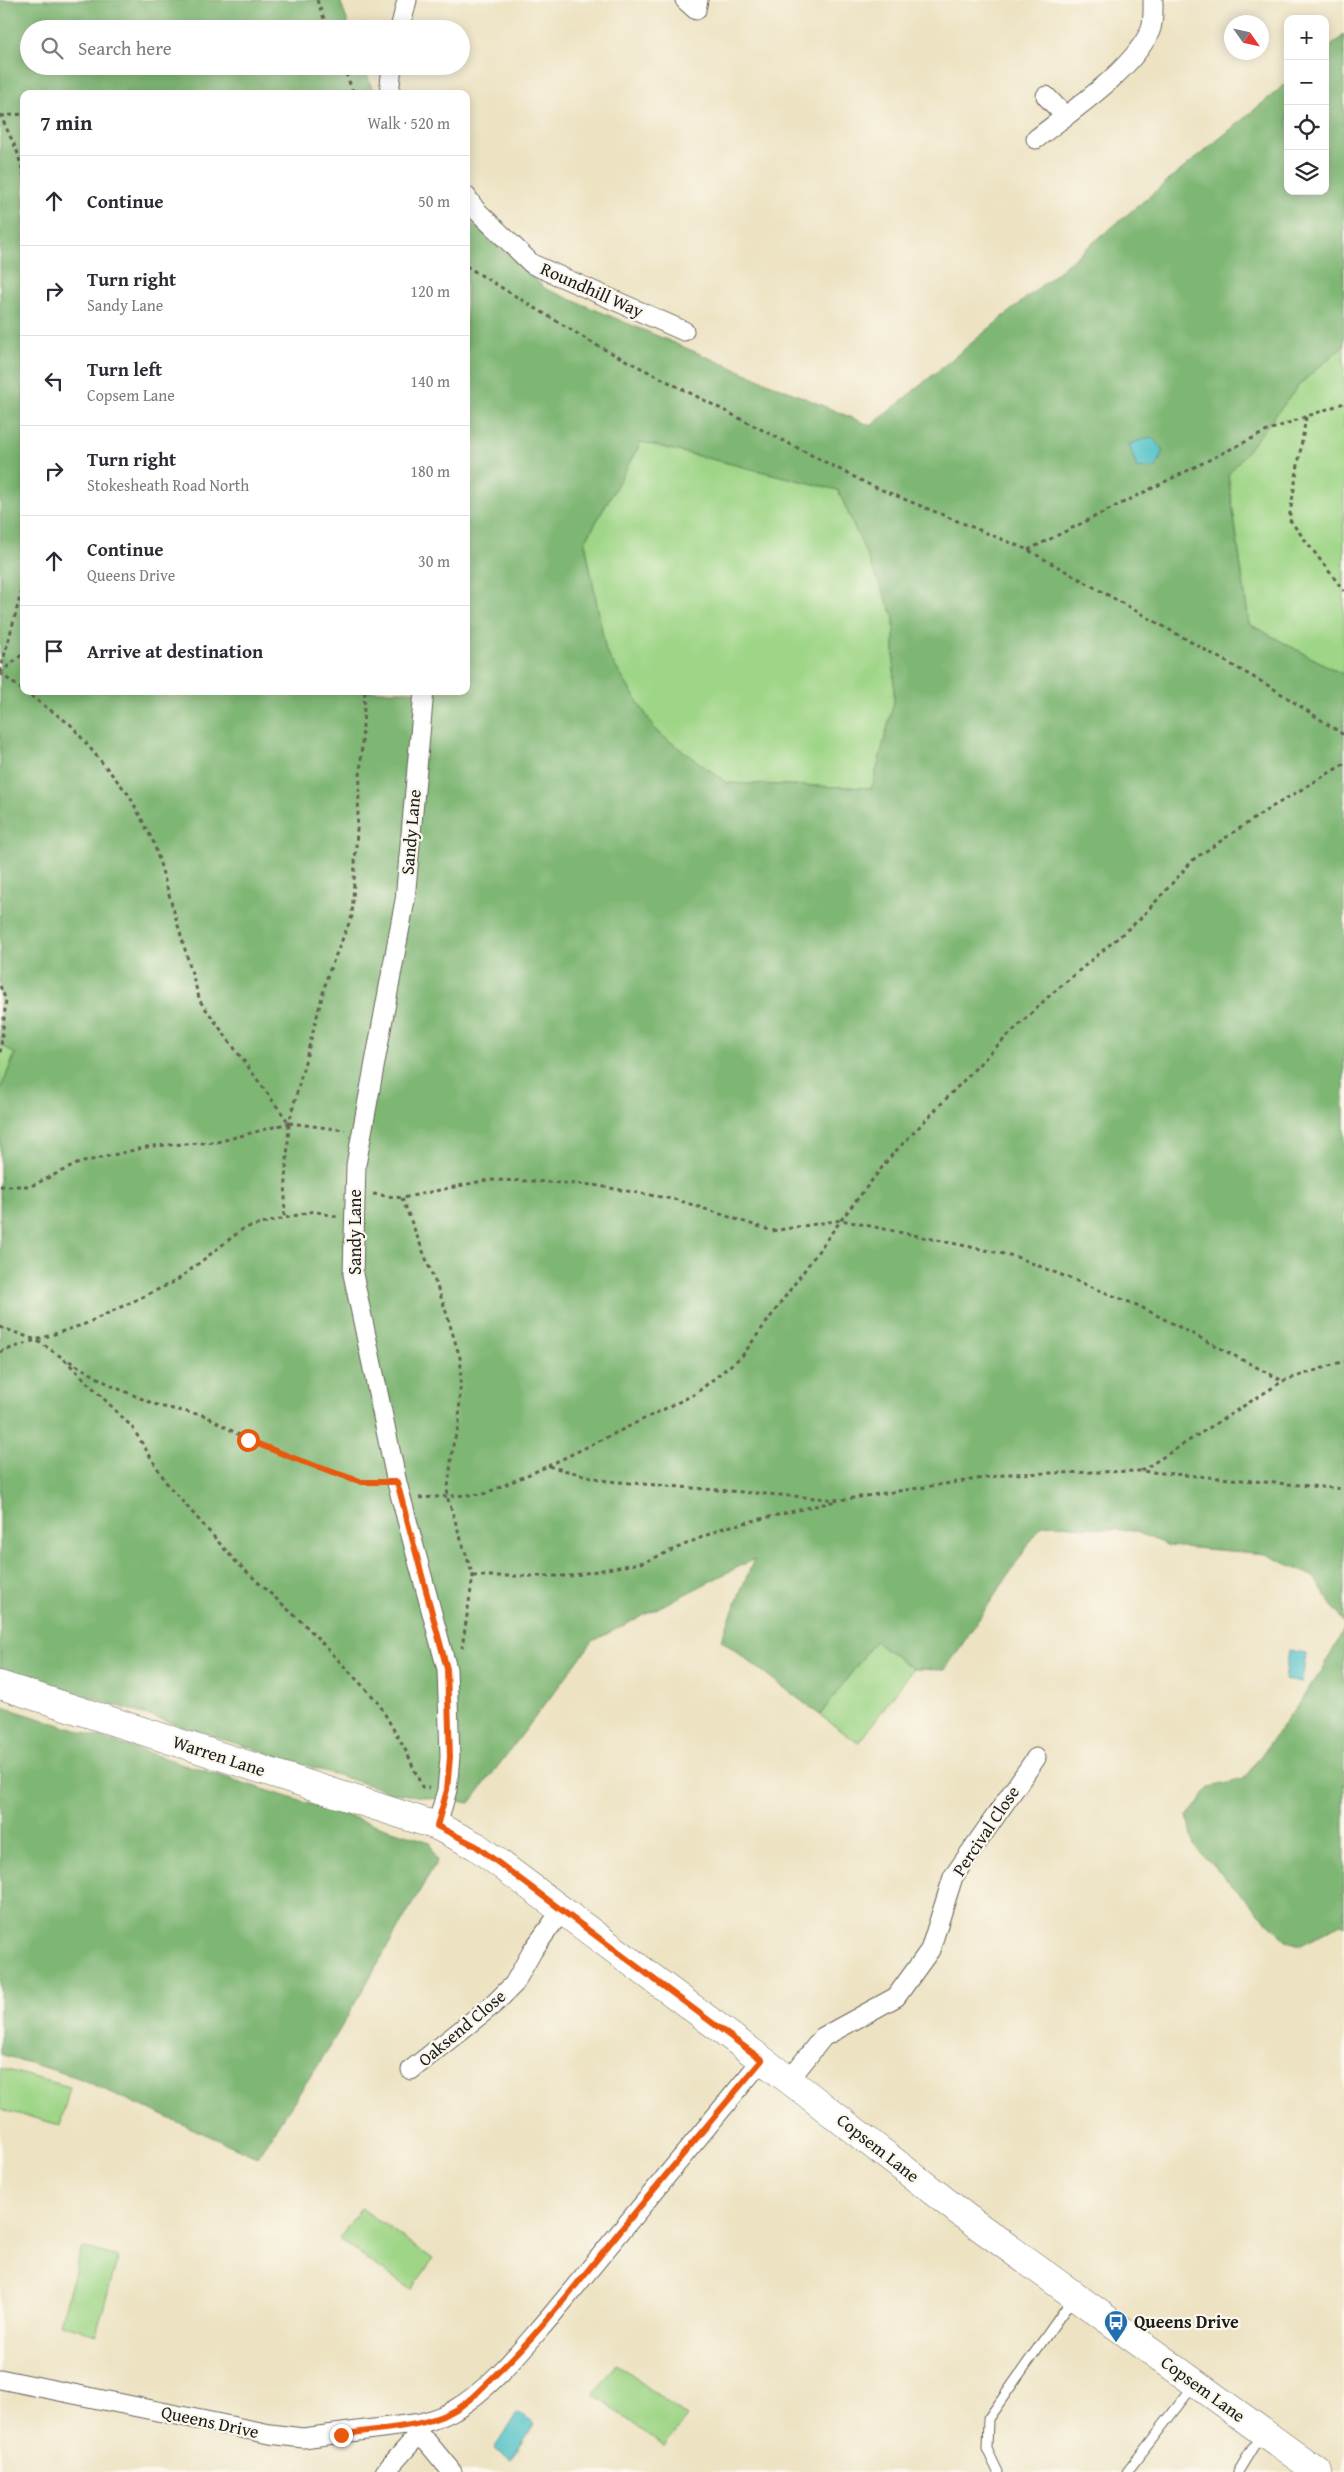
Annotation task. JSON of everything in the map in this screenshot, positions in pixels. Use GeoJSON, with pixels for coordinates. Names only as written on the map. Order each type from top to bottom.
{"type":"FeatureCollection","features":[{"type":"Feature","properties":{"kind":"main road","name":"Warren Lane"},"geometry":{"type":"LineString","coordinates":[[0,1685],[437,1826]]}},
{"type":"Feature","properties":{"kind":"main road","name":"Copsem Lane"},"geometry":{"type":"LineString","coordinates":[[437,1826],[476,1846],[789,2080],[966,2216],[1318,2472]]}},
{"type":"Feature","properties":{"kind":"street"},"geometry":{"type":"LineString","coordinates":[[402,20],[407,0]]}},
{"type":"Feature","properties":{"kind":"street"},"geometry":{"type":"LineString","coordinates":[[686,0],[696,10],[698,0]]}},
{"type":"Feature","properties":{"kind":"street"},"geometry":{"type":"LineString","coordinates":[[1036,139],[1132,58],[1151,29],[1153,0]]}},
{"type":"Feature","properties":{"kind":"street"},"geometry":{"type":"LineString","coordinates":[[389,90],[391,75]]}},
{"type":"Feature","properties":{"kind":"street"},"geometry":{"type":"LineString","coordinates":[[1046,96],[1065,116]]}},
{"type":"Feature","properties":{"kind":"street","name":"Roundhill Way"},"geometry":{"type":"LineString","coordinates":[[470,201],[532,264],[684,331]]}},
{"type":"Feature","properties":{"kind":"street","name":"Sandy Lane"},"geometry":{"type":"LineString","coordinates":[[424,695],[405,900],[356,1165],[352,1274],[400,1491],[447,1669],[450,1757],[447,1790],[437,1826]]}},
{"type":"Feature","properties":{"kind":"street","name":"Percival Close"},"geometry":{"type":"LineString","coordinates":[[789,2080],[823,2037],[896,1997],[930,1950],[953,1877],[1036,1758]]}},
{"type":"Feature","properties":{"kind":"street","name":"Oaksend Close"},"geometry":{"type":"LineString","coordinates":[[411,2070],[495,2003],[514,1984],[533,1950],[562,1910]]}},
{"type":"Feature","properties":{"kind":"street"},"geometry":{"type":"LineString","coordinates":[[384,2472],[420,2429],[465,2403],[517,2355],[552,2316],[676,2162],[762,2060]]}},
{"type":"Feature","properties":{"kind":"street","name":"Queens Drive"},"geometry":{"type":"LineString","coordinates":[[0,2379],[270,2434],[303,2438],[420,2429]]}},
{"type":"Feature","properties":{"kind":"street"},"geometry":{"type":"LineString","coordinates":[[420,2429],[452,2472]]}},
{"type":"Feature","properties":{"kind":"lane"},"geometry":{"type":"LineString","coordinates":[[998,2472],[987,2449],[988,2419],[1074,2296]]}},
{"type":"Feature","properties":{"kind":"lane"},"geometry":{"type":"LineString","coordinates":[[1127,2472],[1196,2384]]}},
{"type":"Feature","properties":{"kind":"lane"},"geometry":{"type":"LineString","coordinates":[[1238,2472],[1262,2432]]}},
{"type":"Feature","properties":{"kind":"path"},"geometry":{"type":"LineString","coordinates":[[317,0],[325,20]]}},
{"type":"Feature","properties":{"kind":"path"},"geometry":{"type":"LineString","coordinates":[[347,75],[352,90]]}},
{"type":"Feature","properties":{"kind":"path"},"geometry":{"type":"LineString","coordinates":[[20,114],[0,116],[17,151],[20,162]]}},
{"type":"Feature","properties":{"kind":"path"},"geometry":{"type":"LineString","coordinates":[[470,268],[596,346],[870,485],[1028,550],[1271,687],[1344,734]]}},
{"type":"Feature","properties":{"kind":"path"},"geometry":{"type":"LineString","coordinates":[[1028,550],[1268,430],[1344,403]]}},
{"type":"Feature","properties":{"kind":"path"},"geometry":{"type":"LineString","coordinates":[[1306,417],[1290,519],[1344,591]]}},
{"type":"Feature","properties":{"kind":"path"},"geometry":{"type":"LineString","coordinates":[[0,673],[20,597]]}},
{"type":"Feature","properties":{"kind":"path"},"geometry":{"type":"LineString","coordinates":[[0,673],[20,656]]}},
{"type":"Feature","properties":{"kind":"path"},"geometry":{"type":"LineString","coordinates":[[0,673],[20,688]]}},
{"type":"Feature","properties":{"kind":"path"},"geometry":{"type":"LineString","coordinates":[[30,695],[71,725],[129,795],[154,844],[200,1001],[289,1122]]}},
{"type":"Feature","properties":{"kind":"path"},"geometry":{"type":"LineString","coordinates":[[284,1218],[289,1122],[328,974],[352,916],[365,695]]}},
{"type":"Feature","properties":{"kind":"path"},"geometry":{"type":"LineString","coordinates":[[0,1327],[36,1340],[112,1386],[159,1406],[206,1416],[248,1440],[301,1461],[362,1482],[400,1491],[447,1496],[484,1494],[548,1466],[695,1394],[742,1356],[840,1220],[890,1156],[1048,997],[1140,919],[1194,859],[1267,810],[1344,764]]}},
{"type":"Feature","properties":{"kind":"path"},"geometry":{"type":"LineString","coordinates":[[0,986],[6,1000],[0,1055]]}},
{"type":"Feature","properties":{"kind":"path"},"geometry":{"type":"LineString","coordinates":[[0,1186],[31,1186],[78,1163],[151,1146],[217,1142],[289,1122],[362,1133]]}},
{"type":"Feature","properties":{"kind":"path"},"geometry":{"type":"LineString","coordinates":[[355,1190],[402,1198],[487,1180],[532,1180],[593,1185],[678,1200],[772,1231],[840,1220],[1014,1256],[1139,1306],[1283,1381]]}},
{"type":"Feature","properties":{"kind":"path"},"geometry":{"type":"LineString","coordinates":[[402,1198],[443,1302],[461,1361],[459,1424],[453,1445],[447,1496],[473,1576],[459,1657]]}},
{"type":"Feature","properties":{"kind":"path"},"geometry":{"type":"LineString","coordinates":[[0,1352],[85,1324],[176,1281],[244,1228],[314,1211],[354,1222]]}},
{"type":"Feature","properties":{"kind":"path"},"geometry":{"type":"LineString","coordinates":[[63,1358],[132,1427],[168,1485],[236,1562],[305,1625],[378,1702],[407,1753],[422,1787],[447,1790]]}},
{"type":"Feature","properties":{"kind":"path"},"geometry":{"type":"LineString","coordinates":[[1140,1471],[1283,1381],[1344,1361]]}},
{"type":"Feature","properties":{"kind":"path"},"geometry":{"type":"LineString","coordinates":[[548,1466],[607,1481],[840,1500]]}},
{"type":"Feature","properties":{"kind":"path"},"geometry":{"type":"LineString","coordinates":[[473,1576],[570,1576],[645,1562],[723,1528],[840,1500],[1010,1474],[1140,1471],[1344,1489]]}},
{"type":"Feature","properties":{"kind":"green space"},"geometry":{"type":"Polygon","coordinates":[[[0,0],[340,0],[347,20],[20,20],[20,75],[367,75],[373,90],[20,90],[20,695],[470,695],[470,222],[546,289],[871,426],[1284,85],[1284,195],[1329,195],[1329,48],[1344,35],[1344,345],[1301,383],[1228,475],[1249,624],[1344,675],[1344,1623],[1314,1577],[1266,1554],[1169,1546],[1134,1531],[1047,1524],[1041,1526],[945,1670],[913,1669],[875,1641],[820,1715],[721,1640],[754,1559],[593,1641],[470,1803],[394,1793],[0,1669],[0,1091],[15,1054],[0,1044],[0,0]],[[641,442],[585,542],[606,652],[657,732],[727,783],[872,788],[894,702],[894,617],[838,490],[641,442]]]}},
{"type":"Feature","properties":{"kind":"green space"},"geometry":{"type":"Polygon","coordinates":[[[1344,345],[1344,675],[1249,624],[1228,474],[1301,383],[1344,345]]]}},
{"type":"Feature","properties":{"kind":"green space"},"geometry":{"type":"Polygon","coordinates":[[[641,442],[838,490],[894,617],[894,703],[872,788],[727,783],[657,732],[606,652],[585,542],[641,442]]]}},
{"type":"Feature","properties":{"kind":"green space"},"geometry":{"type":"Polygon","coordinates":[[[0,1044],[15,1053],[0,1091],[0,1044]]]}},
{"type":"Feature","properties":{"kind":"green space"},"geometry":{"type":"Polygon","coordinates":[[[1344,1629],[1344,1926],[1340,1924],[1301,1945],[1286,1941],[1194,1846],[1188,1816],[1210,1787],[1244,1779],[1323,1669],[1344,1629]]]}},
{"type":"Feature","properties":{"kind":"green space"},"geometry":{"type":"Polygon","coordinates":[[[875,1641],[913,1669],[858,1743],[820,1715],[875,1641]]]}},
{"type":"Feature","properties":{"kind":"green space"},"geometry":{"type":"Polygon","coordinates":[[[0,1706],[430,1842],[437,1861],[329,2048],[257,2157],[76,2077],[0,2054],[0,1706]]]}},
{"type":"Feature","properties":{"kind":"green space"},"geometry":{"type":"Polygon","coordinates":[[[0,2068],[70,2087],[60,2125],[0,2109],[0,2068]]]}},
{"type":"Feature","properties":{"kind":"green space"},"geometry":{"type":"Polygon","coordinates":[[[361,2208],[433,2259],[411,2290],[339,2239],[361,2208]]]}},
{"type":"Feature","properties":{"kind":"green space"},"geometry":{"type":"Polygon","coordinates":[[[82,2247],[118,2257],[96,2334],[60,2324],[82,2247]]]}},
{"type":"Feature","properties":{"kind":"green space"},"geometry":{"type":"Polygon","coordinates":[[[617,2364],[687,2417],[664,2447],[594,2394],[617,2364]]]}},
{"type":"Feature","properties":{"kind":"water"},"geometry":{"type":"Polygon","coordinates":[[[1151,437],[1164,450],[1156,467],[1137,469],[1129,444],[1151,437]]]}},
{"type":"Feature","properties":{"kind":"water"},"geometry":{"type":"Polygon","coordinates":[[[1289,1650],[1306,1653],[1302,1683],[1285,1680],[1289,1650]]]}},
{"type":"Feature","properties":{"kind":"water"},"geometry":{"type":"Polygon","coordinates":[[[517,2413],[535,2424],[512,2460],[494,2449],[517,2413]]]}},
{"type":"Feature","properties":{"kind":"place","name":"Queens Drive"},"geometry":{"type":"Point","coordinates":[1116,2343]}},
{"type":"Feature","properties":{"kind":"route"},"geometry":{"type":"LineString","coordinates":[[248,1440],[362,1482],[397,1482],[447,1669],[450,1757],[447,1790],[437,1826],[476,1846],[762,2060],[676,2162],[552,2316],[517,2355],[480,2390],[453,2411],[421,2423],[373,2428],[341,2435]]}}]}
